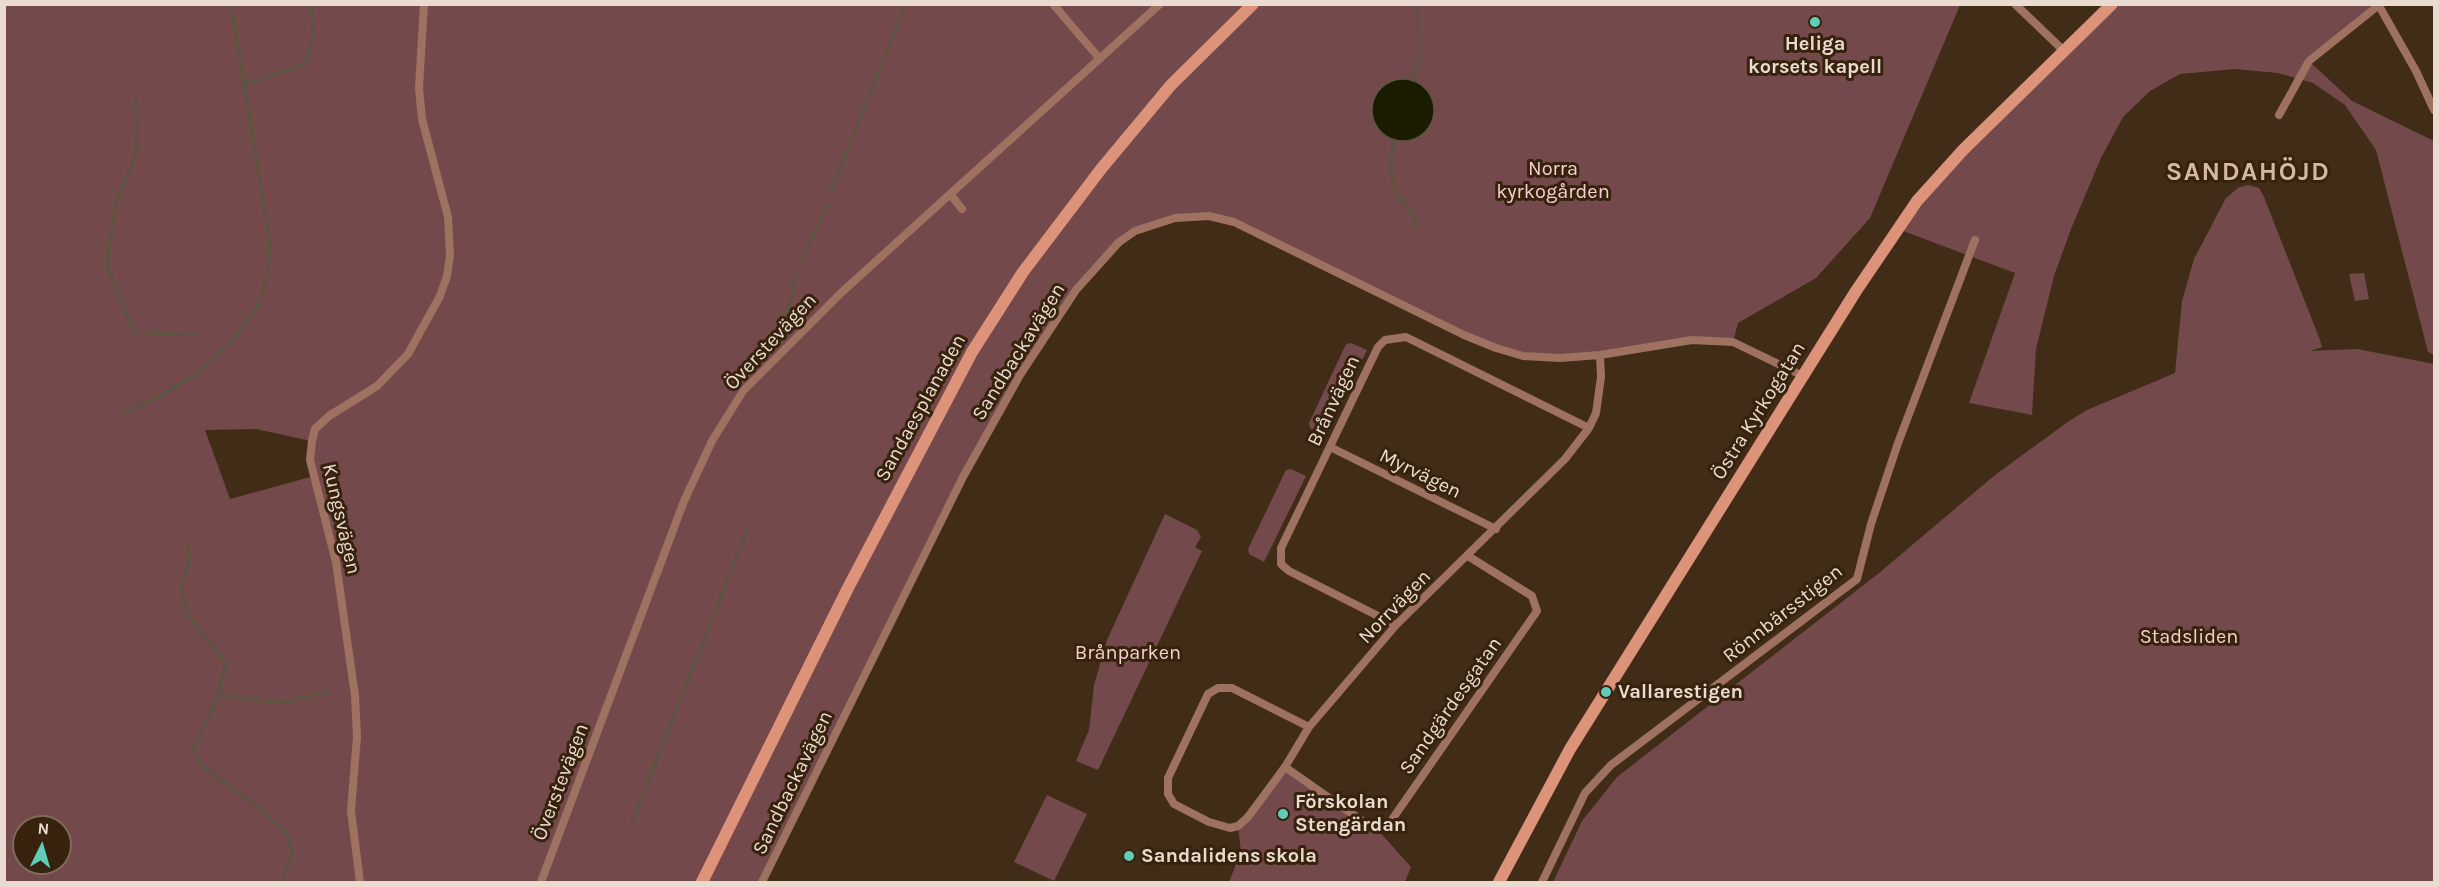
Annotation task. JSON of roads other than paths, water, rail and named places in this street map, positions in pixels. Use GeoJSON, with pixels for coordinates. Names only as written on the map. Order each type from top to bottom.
{"type":"FeatureCollection","features":[{"type":"Feature","properties":{"kind":"street","name":"Kungsvägen"},"geometry":{"type":"LineString","coordinates":[[360,882],[351,811],[357,737],[355,696],[336,562],[310,460],[315,429],[329,416],[377,386],[408,354],[440,296],[447,276],[450,256],[449,226],[422,119],[419,88],[424,4]]}},
{"type":"Feature","properties":{"kind":"street"},"geometry":{"type":"LineString","coordinates":[[1053,4],[1100,60]]}},
{"type":"Feature","properties":{"kind":"street","name":"Överstevägen"},"geometry":{"type":"LineString","coordinates":[[541,882],[684,501],[712,441],[743,391],[842,292],[1160,4]]}},
{"type":"Feature","properties":{"kind":"street","name":"Sandaesplanaden"},"geometry":{"type":"LineString","coordinates":[[702,882],[853,578],[972,352],[1023,272],[1101,169],[1171,85],[1253,4]]}},
{"type":"Feature","properties":{"kind":"street"},"geometry":{"type":"LineString","coordinates":[[2015,4],[2064,51]]}},
{"type":"Feature","properties":{"kind":"street","name":"Östra Kyrkogatan"},"geometry":{"type":"LineString","coordinates":[[1499,882],[1570,749],[1803,376],[1917,201],[1963,150],[2112,4]]}},
{"type":"Feature","properties":{"kind":"street"},"geometry":{"type":"LineString","coordinates":[[2278,115],[2309,61],[2379,5],[2416,71],[2434,110]]}},
{"type":"Feature","properties":{"kind":"street"},"geometry":{"type":"LineString","coordinates":[[951,195],[962,209]]}},
{"type":"Feature","properties":{"kind":"street","name":"Sandbackavägen"},"geometry":{"type":"LineString","coordinates":[[762,882],[963,477],[1020,375],[1076,290],[1119,242],[1135,231],[1174,218],[1209,216],[1234,222],[1496,348],[1524,356],[1560,358],[1600,355],[1692,340],[1733,342],[1803,376]]}},
{"type":"Feature","properties":{"kind":"street","name":"Rönnbärsstigen"},"geometry":{"type":"LineString","coordinates":[[1542,882],[1585,793],[1611,765],[1857,579],[1871,524],[1898,443],[1975,240]]}},
{"type":"Feature","properties":{"kind":"street","name":"Brånvägen"},"geometry":{"type":"LineString","coordinates":[[1396,625],[1289,571],[1281,564],[1281,548],[1378,347],[1385,340],[1395,337],[1406,338],[1588,428]]}},
{"type":"Feature","properties":{"kind":"street","name":"Norrvägen"},"geometry":{"type":"LineString","coordinates":[[1309,727],[1232,688],[1218,688],[1208,694],[1168,778],[1168,794],[1174,804],[1209,822],[1230,828],[1238,826],[1248,817],[1285,767],[1309,727],[1396,625],[1566,459],[1588,428],[1599,399],[1600,355]]}},
{"type":"Feature","properties":{"kind":"street","name":"Myrvägen"},"geometry":{"type":"LineString","coordinates":[[1330,447],[1496,529]]}},
{"type":"Feature","properties":{"kind":"street","name":"Sandgärdesgatan"},"geometry":{"type":"LineString","coordinates":[[1285,767],[1368,825],[1376,828],[1385,827],[1391,821],[1537,611],[1532,596],[1468,556]]}},
{"type":"Feature","properties":{"kind":"waterway"},"geometry":{"type":"LineString","coordinates":[[122,413],[157,398],[202,370],[233,340],[257,306],[268,274],[270,243],[231,4]]}},
{"type":"Feature","properties":{"kind":"waterway"},"geometry":{"type":"LineString","coordinates":[[243,85],[303,65],[307,60],[313,33],[311,4]]}},
{"type":"Feature","properties":{"kind":"waterway"},"geometry":{"type":"LineString","coordinates":[[831,191],[902,14],[903,4]]}},
{"type":"Feature","properties":{"kind":"waterway"},"geometry":{"type":"LineString","coordinates":[[1412,80],[1419,60],[1418,4]]}},
{"type":"Feature","properties":{"kind":"waterway"},"geometry":{"type":"LineString","coordinates":[[136,101],[137,147],[132,166],[117,198],[107,257],[108,269],[134,332],[194,335]]}},
{"type":"Feature","properties":{"kind":"waterway"},"geometry":{"type":"LineString","coordinates":[[1394,140],[1390,170],[1397,194],[1414,215],[1416,227]]}},
{"type":"Feature","properties":{"kind":"waterway"},"geometry":{"type":"LineString","coordinates":[[801,263],[827,204]]}},
{"type":"Feature","properties":{"kind":"waterway"},"geometry":{"type":"LineString","coordinates":[[787,315],[796,275]]}},
{"type":"Feature","properties":{"kind":"waterway"},"geometry":{"type":"LineString","coordinates":[[632,822],[747,530]]}},
{"type":"Feature","properties":{"kind":"waterway"},"geometry":{"type":"LineString","coordinates":[[187,545],[190,558],[181,590],[187,614],[226,663],[215,704],[193,750],[199,763],[266,813],[288,834],[292,855],[285,870],[284,882]]}},
{"type":"Feature","properties":{"kind":"waterway"},"geometry":{"type":"LineString","coordinates":[[219,695],[283,703],[330,691]]}},
{"type":"Feature","properties":{"kind":"place","name":"Heliga korsets kapell"},"geometry":{"type":"Point","coordinates":[1815,22]}},
{"type":"Feature","properties":{"kind":"place","name":"Vallarestigen"},"geometry":{"type":"Point","coordinates":[1606,692]}},
{"type":"Feature","properties":{"kind":"place","name":"Förskolan Stengärdan"},"geometry":{"type":"Point","coordinates":[1283,814]}},
{"type":"Feature","properties":{"kind":"place","name":"Sandalidens skola"},"geometry":{"type":"Point","coordinates":[1129,856]}},
{"type":"Feature","properties":{"kind":"district","name":"SANDAHÖJD"},"geometry":{"type":"Point","coordinates":[2248,173]}},
{"type":"Feature","properties":{"kind":"park label","name":"Norra kyrkogården"},"geometry":{"type":"Point","coordinates":[1553,180]}},
{"type":"Feature","properties":{"kind":"park label","name":"Stadsliden"},"geometry":{"type":"Point","coordinates":[2189,637]}},
{"type":"Feature","properties":{"kind":"park label","name":"Brånparken"},"geometry":{"type":"Point","coordinates":[1128,653]}}]}
